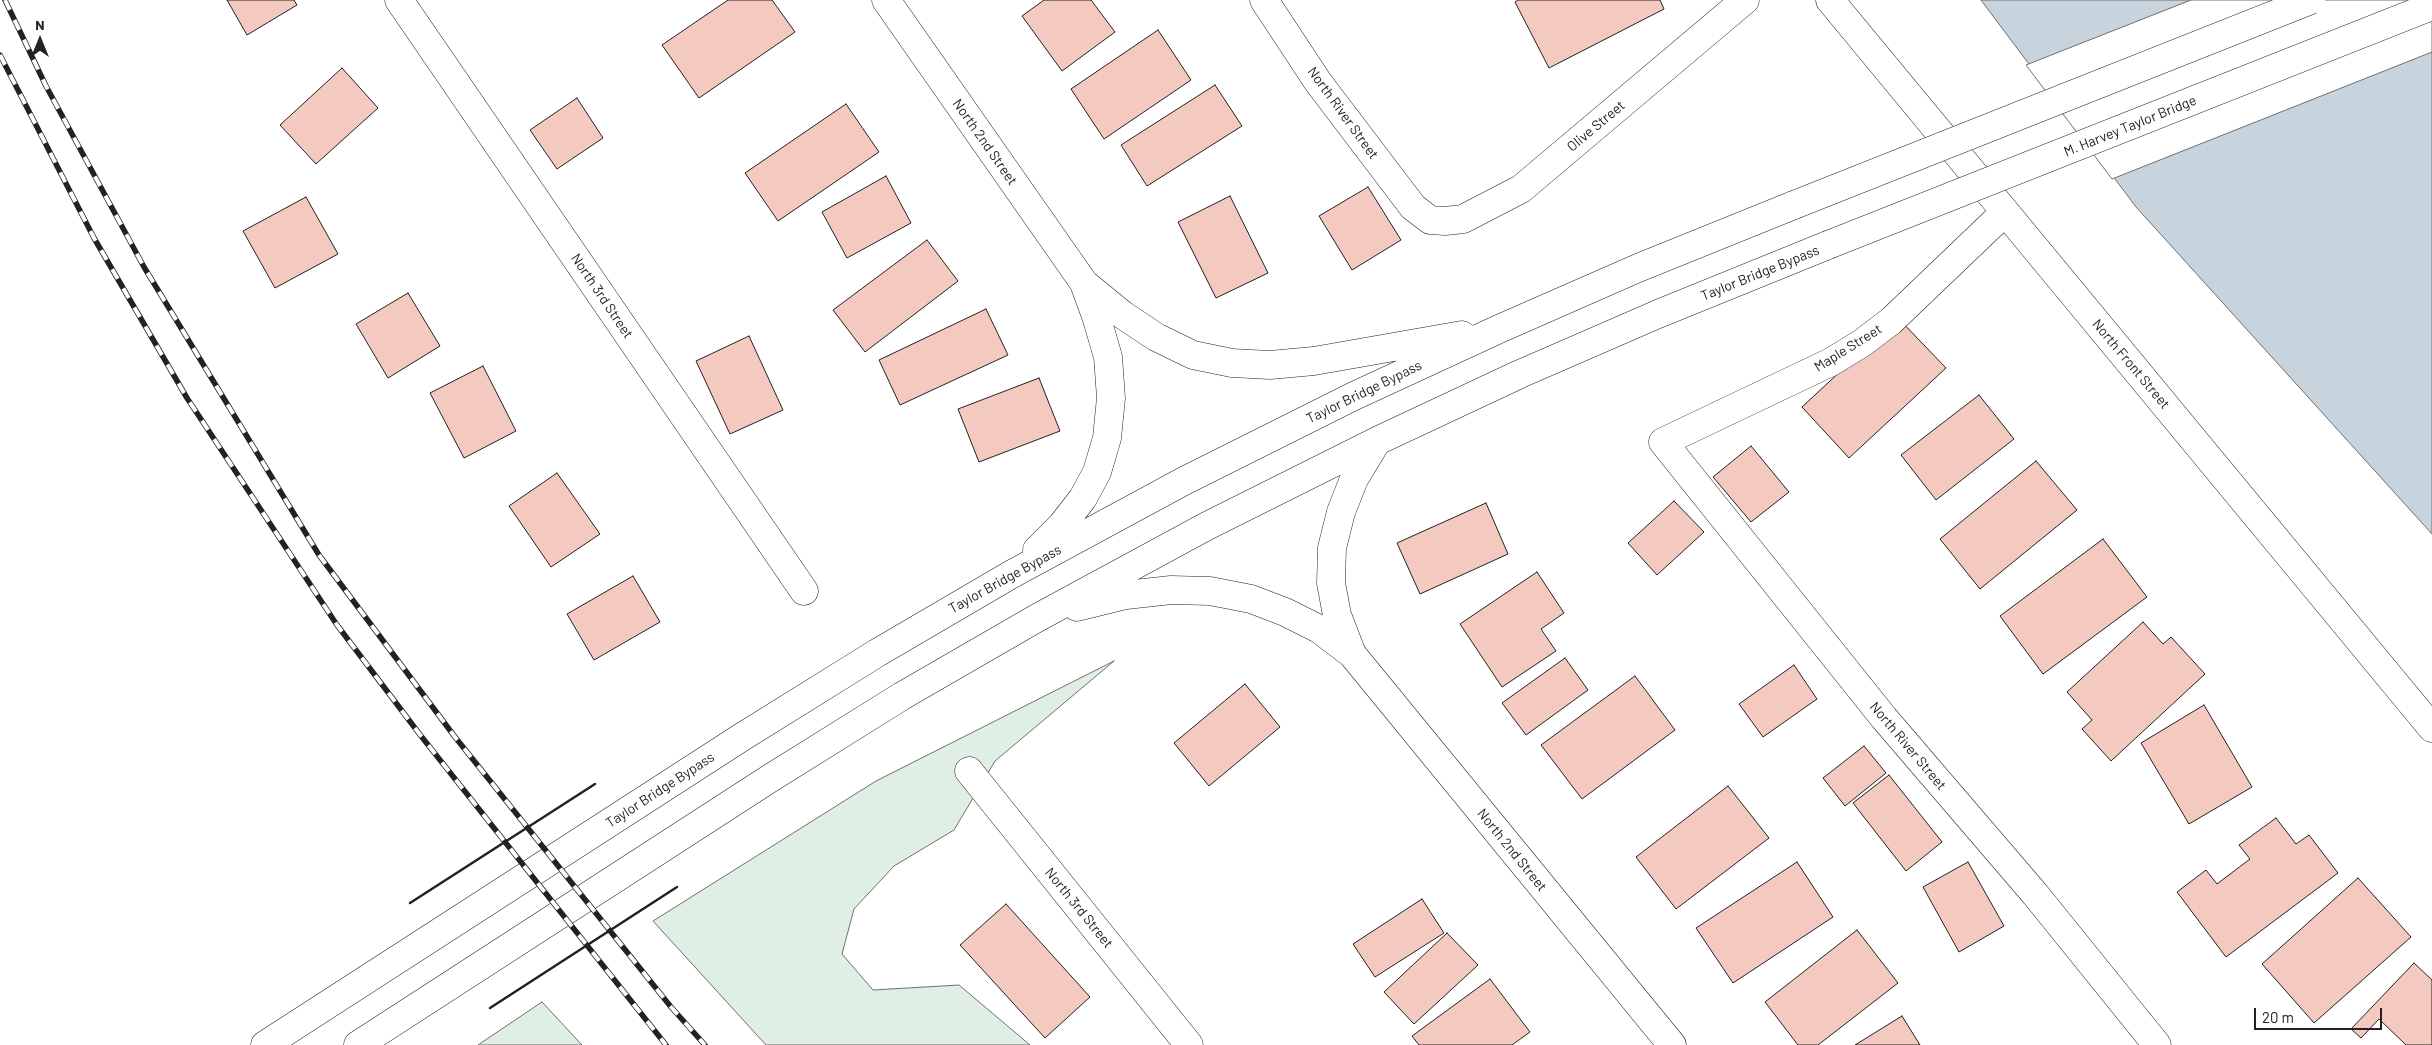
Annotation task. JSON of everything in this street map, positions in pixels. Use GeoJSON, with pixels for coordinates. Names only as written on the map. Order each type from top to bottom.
{"type":"FeatureCollection","features":[{"type":"Feature","properties":{"kind":"main road","name":"North 3rd Street"},"geometry":{"type":"LineString","coordinates":[[399,0],[804,591]]}},
{"type":"Feature","properties":{"kind":"main road","name":"North 2nd Street"},"geometry":{"type":"LineString","coordinates":[[886,0],[1084,284]]}},
{"type":"Feature","properties":{"kind":"main road","name":"North River Street"},"geometry":{"type":"LineString","coordinates":[[1264,0],[1324,90],[1413,207],[1430,220]]}},
{"type":"Feature","properties":{"kind":"main road","name":"Olive Street"},"geometry":{"type":"LineString","coordinates":[[1430,220],[1464,219],[1521,189],[1746,0]]}},
{"type":"Feature","properties":{"kind":"main road","name":"North Front Street"},"geometry":{"type":"LineString","coordinates":[[1830,0],[2432,728]]}},
{"type":"Feature","properties":{"kind":"main road","name":"Taylor Bridge Bypass"},"geometry":{"type":"LineString","coordinates":[[265,1045],[742,737],[877,654],[1012,574],[1184,482],[1354,396],[1499,328],[1638,268],[1794,204],[2311,0]]}},
{"type":"Feature","properties":{"kind":"main road","name":"M. Harvey Taylor Bridge"},"geometry":{"type":"LineString","coordinates":[[1828,245],[2432,6]]}},
{"type":"Feature","properties":{"kind":"main road","name":"Maple Street"},"geometry":{"type":"LineString","coordinates":[[1663,442],[1831,362],[1862,343],[1891,321],[2005,212]]}},
{"type":"Feature","properties":{"kind":"main road","name":"Taylor Bridge Bypass"},"geometry":{"type":"LineString","coordinates":[[358,1045],[769,779],[902,696],[1037,618],[1207,526],[1376,441],[1520,374],[1658,314],[1828,245]]}},
{"type":"Feature","properties":{"kind":"main road"},"geometry":{"type":"LineString","coordinates":[[1084,284],[1123,315],[1156,337],[1193,355],[1232,363],[1270,365],[1314,361],[1499,328]]}},
{"type":"Feature","properties":{"kind":"main road"},"geometry":{"type":"LineString","coordinates":[[1012,574],[1062,525],[1083,498],[1097,472],[1107,438],[1112,398],[1108,357],[1084,284]]}},
{"type":"Feature","properties":{"kind":"main road"},"geometry":{"type":"LineString","coordinates":[[1352,654],[1337,615],[1331,583],[1332,548],[1341,512],[1354,479],[1376,441]]}},
{"type":"Feature","properties":{"kind":"main road","name":"North River Street"},"geometry":{"type":"LineString","coordinates":[[1663,442],[1884,718],[2035,894],[2157,1045]]}},
{"type":"Feature","properties":{"kind":"main road"},"geometry":{"type":"LineString","coordinates":[[1037,618],[1126,595],[1171,590],[1210,591],[1251,599],[1285,612],[1319,629],[1352,654]]}},
{"type":"Feature","properties":{"kind":"main road","name":"North 2nd Street"},"geometry":{"type":"LineString","coordinates":[[1352,654],[1672,1045]]}},
{"type":"Feature","properties":{"kind":"main road","name":"North 3rd Street"},"geometry":{"type":"LineString","coordinates":[[970,771],[1189,1045]]}},
{"type":"Feature","properties":{"kind":"green space"},"geometry":{"type":"Polygon","coordinates":[[[1114,661],[995,761],[954,830],[894,866],[854,909],[842,954],[873,990],[959,985],[1030,1045],[766,1045],[653,921],[876,781],[1114,661]]]}},
{"type":"Feature","properties":{"kind":"green space"},"geometry":{"type":"Polygon","coordinates":[[[542,1002],[582,1045],[478,1045],[542,1002]]]}},
{"type":"Feature","properties":{"kind":"shaded area"},"geometry":{"type":"Polygon","coordinates":[[[1981,0],[2432,0],[2432,534],[2136,207],[1981,0]]]}},
{"type":"Feature","properties":{"kind":"pier"},"geometry":{"type":"Polygon","coordinates":[[[2191,0],[2432,0],[2432,52],[2112,179],[2026,65],[2191,0]]]}},
{"type":"Feature","properties":{"kind":"building"},"geometry":{"type":"Polygon","coordinates":[[[227,0],[294,0],[297,5],[247,35],[227,0]]]}},
{"type":"Feature","properties":{"kind":"building"},"geometry":{"type":"Polygon","coordinates":[[[728,0],[772,0],[795,32],[699,98],[662,45],[728,0]]]}},
{"type":"Feature","properties":{"kind":"building"},"geometry":{"type":"Polygon","coordinates":[[[1044,0],[1091,0],[1115,32],[1062,71],[1022,16],[1044,0]]]}},
{"type":"Feature","properties":{"kind":"building"},"geometry":{"type":"Polygon","coordinates":[[[1518,0],[1660,0],[1664,9],[1549,68],[1515,2],[1518,0]]]}},
{"type":"Feature","properties":{"kind":"building"},"geometry":{"type":"Polygon","coordinates":[[[1158,30],[1191,80],[1104,139],[1071,89],[1158,30]]]}},
{"type":"Feature","properties":{"kind":"building"},"geometry":{"type":"Polygon","coordinates":[[[342,68],[378,108],[316,164],[280,125],[342,68]]]}},
{"type":"Feature","properties":{"kind":"building"},"geometry":{"type":"Polygon","coordinates":[[[1215,85],[1242,126],[1147,186],[1121,145],[1215,85]]]}},
{"type":"Feature","properties":{"kind":"building"},"geometry":{"type":"Polygon","coordinates":[[[577,98],[603,138],[557,169],[530,130],[577,98]]]}},
{"type":"Feature","properties":{"kind":"building"},"geometry":{"type":"Polygon","coordinates":[[[846,104],[879,152],[778,221],[745,173],[846,104]]]}},
{"type":"Feature","properties":{"kind":"building"},"geometry":{"type":"Polygon","coordinates":[[[886,176],[911,223],[847,258],[822,212],[886,176]]]}},
{"type":"Feature","properties":{"kind":"building"},"geometry":{"type":"Polygon","coordinates":[[[1368,187],[1401,240],[1352,270],[1319,216],[1368,187]]]}},
{"type":"Feature","properties":{"kind":"building"},"geometry":{"type":"Polygon","coordinates":[[[1230,196],[1268,273],[1216,298],[1178,222],[1230,196]]]}},
{"type":"Feature","properties":{"kind":"building"},"geometry":{"type":"Polygon","coordinates":[[[306,197],[338,254],[275,288],[243,231],[306,197]]]}},
{"type":"Feature","properties":{"kind":"building"},"geometry":{"type":"Polygon","coordinates":[[[927,240],[958,281],[865,352],[833,310],[927,240]]]}},
{"type":"Feature","properties":{"kind":"building"},"geometry":{"type":"Polygon","coordinates":[[[408,293],[440,346],[388,378],[356,324],[408,293]]]}},
{"type":"Feature","properties":{"kind":"building"},"geometry":{"type":"Polygon","coordinates":[[[986,309],[1008,355],[900,405],[879,360],[986,309]]]}},
{"type":"Feature","properties":{"kind":"building"},"geometry":{"type":"Polygon","coordinates":[[[1898,318],[1946,368],[1849,458],[1802,407],[1898,318]]]}},
{"type":"Feature","properties":{"kind":"building"},"geometry":{"type":"Polygon","coordinates":[[[749,336],[783,410],[730,434],[696,361],[749,336]]]}},
{"type":"Feature","properties":{"kind":"building"},"geometry":{"type":"Polygon","coordinates":[[[483,366],[516,431],[464,458],[430,393],[483,366]]]}},
{"type":"Feature","properties":{"kind":"building"},"geometry":{"type":"Polygon","coordinates":[[[1039,378],[1060,431],[979,462],[958,409],[1039,378]]]}},
{"type":"Feature","properties":{"kind":"building"},"geometry":{"type":"Polygon","coordinates":[[[1979,395],[2014,439],[1936,500],[1901,455],[1979,395]]]}},
{"type":"Feature","properties":{"kind":"building"},"geometry":{"type":"Polygon","coordinates":[[[1751,446],[1789,492],[1751,522],[1713,477],[1751,446]]]}},
{"type":"Feature","properties":{"kind":"building"},"geometry":{"type":"Polygon","coordinates":[[[2036,461],[2077,510],[1980,589],[1940,539],[2036,461]]]}},
{"type":"Feature","properties":{"kind":"building"},"geometry":{"type":"Polygon","coordinates":[[[557,473],[600,534],[551,567],[509,506],[557,473]]]}},
{"type":"Feature","properties":{"kind":"building"},"geometry":{"type":"Polygon","coordinates":[[[1674,501],[1704,532],[1657,575],[1628,543],[1674,501]]]}},
{"type":"Feature","properties":{"kind":"building"},"geometry":{"type":"Polygon","coordinates":[[[1486,503],[1508,554],[1420,594],[1397,543],[1486,503]]]}},
{"type":"Feature","properties":{"kind":"building"},"geometry":{"type":"Polygon","coordinates":[[[2103,539],[2147,597],[2043,674],[2000,616],[2103,539]]]}},
{"type":"Feature","properties":{"kind":"building"},"geometry":{"type":"Polygon","coordinates":[[[1537,572],[1564,613],[1541,629],[1556,651],[1502,687],[1460,624],[1537,572]]]}},
{"type":"Feature","properties":{"kind":"building"},"geometry":{"type":"Polygon","coordinates":[[[633,576],[660,622],[594,660],[567,614],[633,576]]]}},
{"type":"Feature","properties":{"kind":"building"},"geometry":{"type":"Polygon","coordinates":[[[2143,622],[2163,644],[2171,637],[2205,674],[2111,761],[2082,729],[2092,720],[2067,692],[2143,622]]]}},
{"type":"Feature","properties":{"kind":"building"},"geometry":{"type":"Polygon","coordinates":[[[1565,658],[1588,690],[1526,735],[1502,703],[1565,658]]]}},
{"type":"Feature","properties":{"kind":"building"},"geometry":{"type":"Polygon","coordinates":[[[1794,665],[1817,699],[1763,737],[1739,704],[1794,665]]]}},
{"type":"Feature","properties":{"kind":"building"},"geometry":{"type":"Polygon","coordinates":[[[1635,676],[1675,730],[1582,799],[1541,745],[1635,676]]]}},
{"type":"Feature","properties":{"kind":"building"},"geometry":{"type":"Polygon","coordinates":[[[1245,684],[1280,727],[1209,786],[1174,743],[1245,684]]]}},
{"type":"Feature","properties":{"kind":"building"},"geometry":{"type":"Polygon","coordinates":[[[2204,705],[2252,787],[2189,824],[2141,743],[2204,705]]]}},
{"type":"Feature","properties":{"kind":"building"},"geometry":{"type":"Polygon","coordinates":[[[1864,746],[1886,773],[1845,806],[1823,778],[1864,746]]]}},
{"type":"Feature","properties":{"kind":"building"},"geometry":{"type":"Polygon","coordinates":[[[1889,775],[1942,842],[1906,871],[1853,803],[1889,775]]]}},
{"type":"Feature","properties":{"kind":"building"},"geometry":{"type":"Polygon","coordinates":[[[1728,786],[1769,838],[1676,909],[1636,857],[1728,786]]]}},
{"type":"Feature","properties":{"kind":"building"},"geometry":{"type":"Polygon","coordinates":[[[2276,818],[2296,844],[2309,835],[2338,873],[2226,957],[2177,892],[2206,870],[2217,884],[2250,859],[2239,845],[2276,818]]]}},
{"type":"Feature","properties":{"kind":"building"},"geometry":{"type":"Polygon","coordinates":[[[1797,862],[1833,917],[1733,983],[1696,928],[1797,862]]]}},
{"type":"Feature","properties":{"kind":"building"},"geometry":{"type":"Polygon","coordinates":[[[1968,862],[2004,926],[1959,952],[1923,887],[1968,862]]]}},
{"type":"Feature","properties":{"kind":"building"},"geometry":{"type":"Polygon","coordinates":[[[2358,878],[2411,937],[2314,1023],[2262,964],[2358,878]]]}},
{"type":"Feature","properties":{"kind":"building"},"geometry":{"type":"Polygon","coordinates":[[[1422,899],[1444,933],[1375,977],[1353,944],[1422,899]]]}},
{"type":"Feature","properties":{"kind":"building"},"geometry":{"type":"Polygon","coordinates":[[[1006,904],[1090,997],[1045,1038],[960,945],[1006,904]]]}},
{"type":"Feature","properties":{"kind":"building"},"geometry":{"type":"Polygon","coordinates":[[[1857,930],[1898,983],[1818,1045],[1798,1045],[1765,1002],[1857,930]]]}},
{"type":"Feature","properties":{"kind":"building"},"geometry":{"type":"Polygon","coordinates":[[[1447,933],[1478,965],[1414,1024],[1384,992],[1447,933]]]}},
{"type":"Feature","properties":{"kind":"building"},"geometry":{"type":"Polygon","coordinates":[[[2414,963],[2432,980],[2432,1045],[2406,1045],[2379,1019],[2361,1038],[2351,1029],[2414,963]]]}},
{"type":"Feature","properties":{"kind":"building"},"geometry":{"type":"Polygon","coordinates":[[[1490,979],[1530,1032],[1512,1045],[1419,1045],[1412,1036],[1490,979]]]}},
{"type":"Feature","properties":{"kind":"building"},"geometry":{"type":"Polygon","coordinates":[[[1902,1016],[1920,1045],[1855,1045],[1902,1016]]]}},
{"type":"Feature","properties":{"kind":"railway"},"geometry":{"type":"LineString","coordinates":[[5,0],[46,86],[144,267],[319,555],[455,737],[671,1007],[705,1045]]}},
{"type":"Feature","properties":{"kind":"railway"},"geometry":{"type":"LineString","coordinates":[[0,55],[94,238],[187,398],[337,625],[421,736],[666,1045]]}},
{"type":"Feature","properties":{"kind":"wall"},"geometry":{"type":"LineString","coordinates":[[410,903],[595,784]]}},
{"type":"Feature","properties":{"kind":"wall"},"geometry":{"type":"LineString","coordinates":[[490,1008],[677,887]]}}]}
